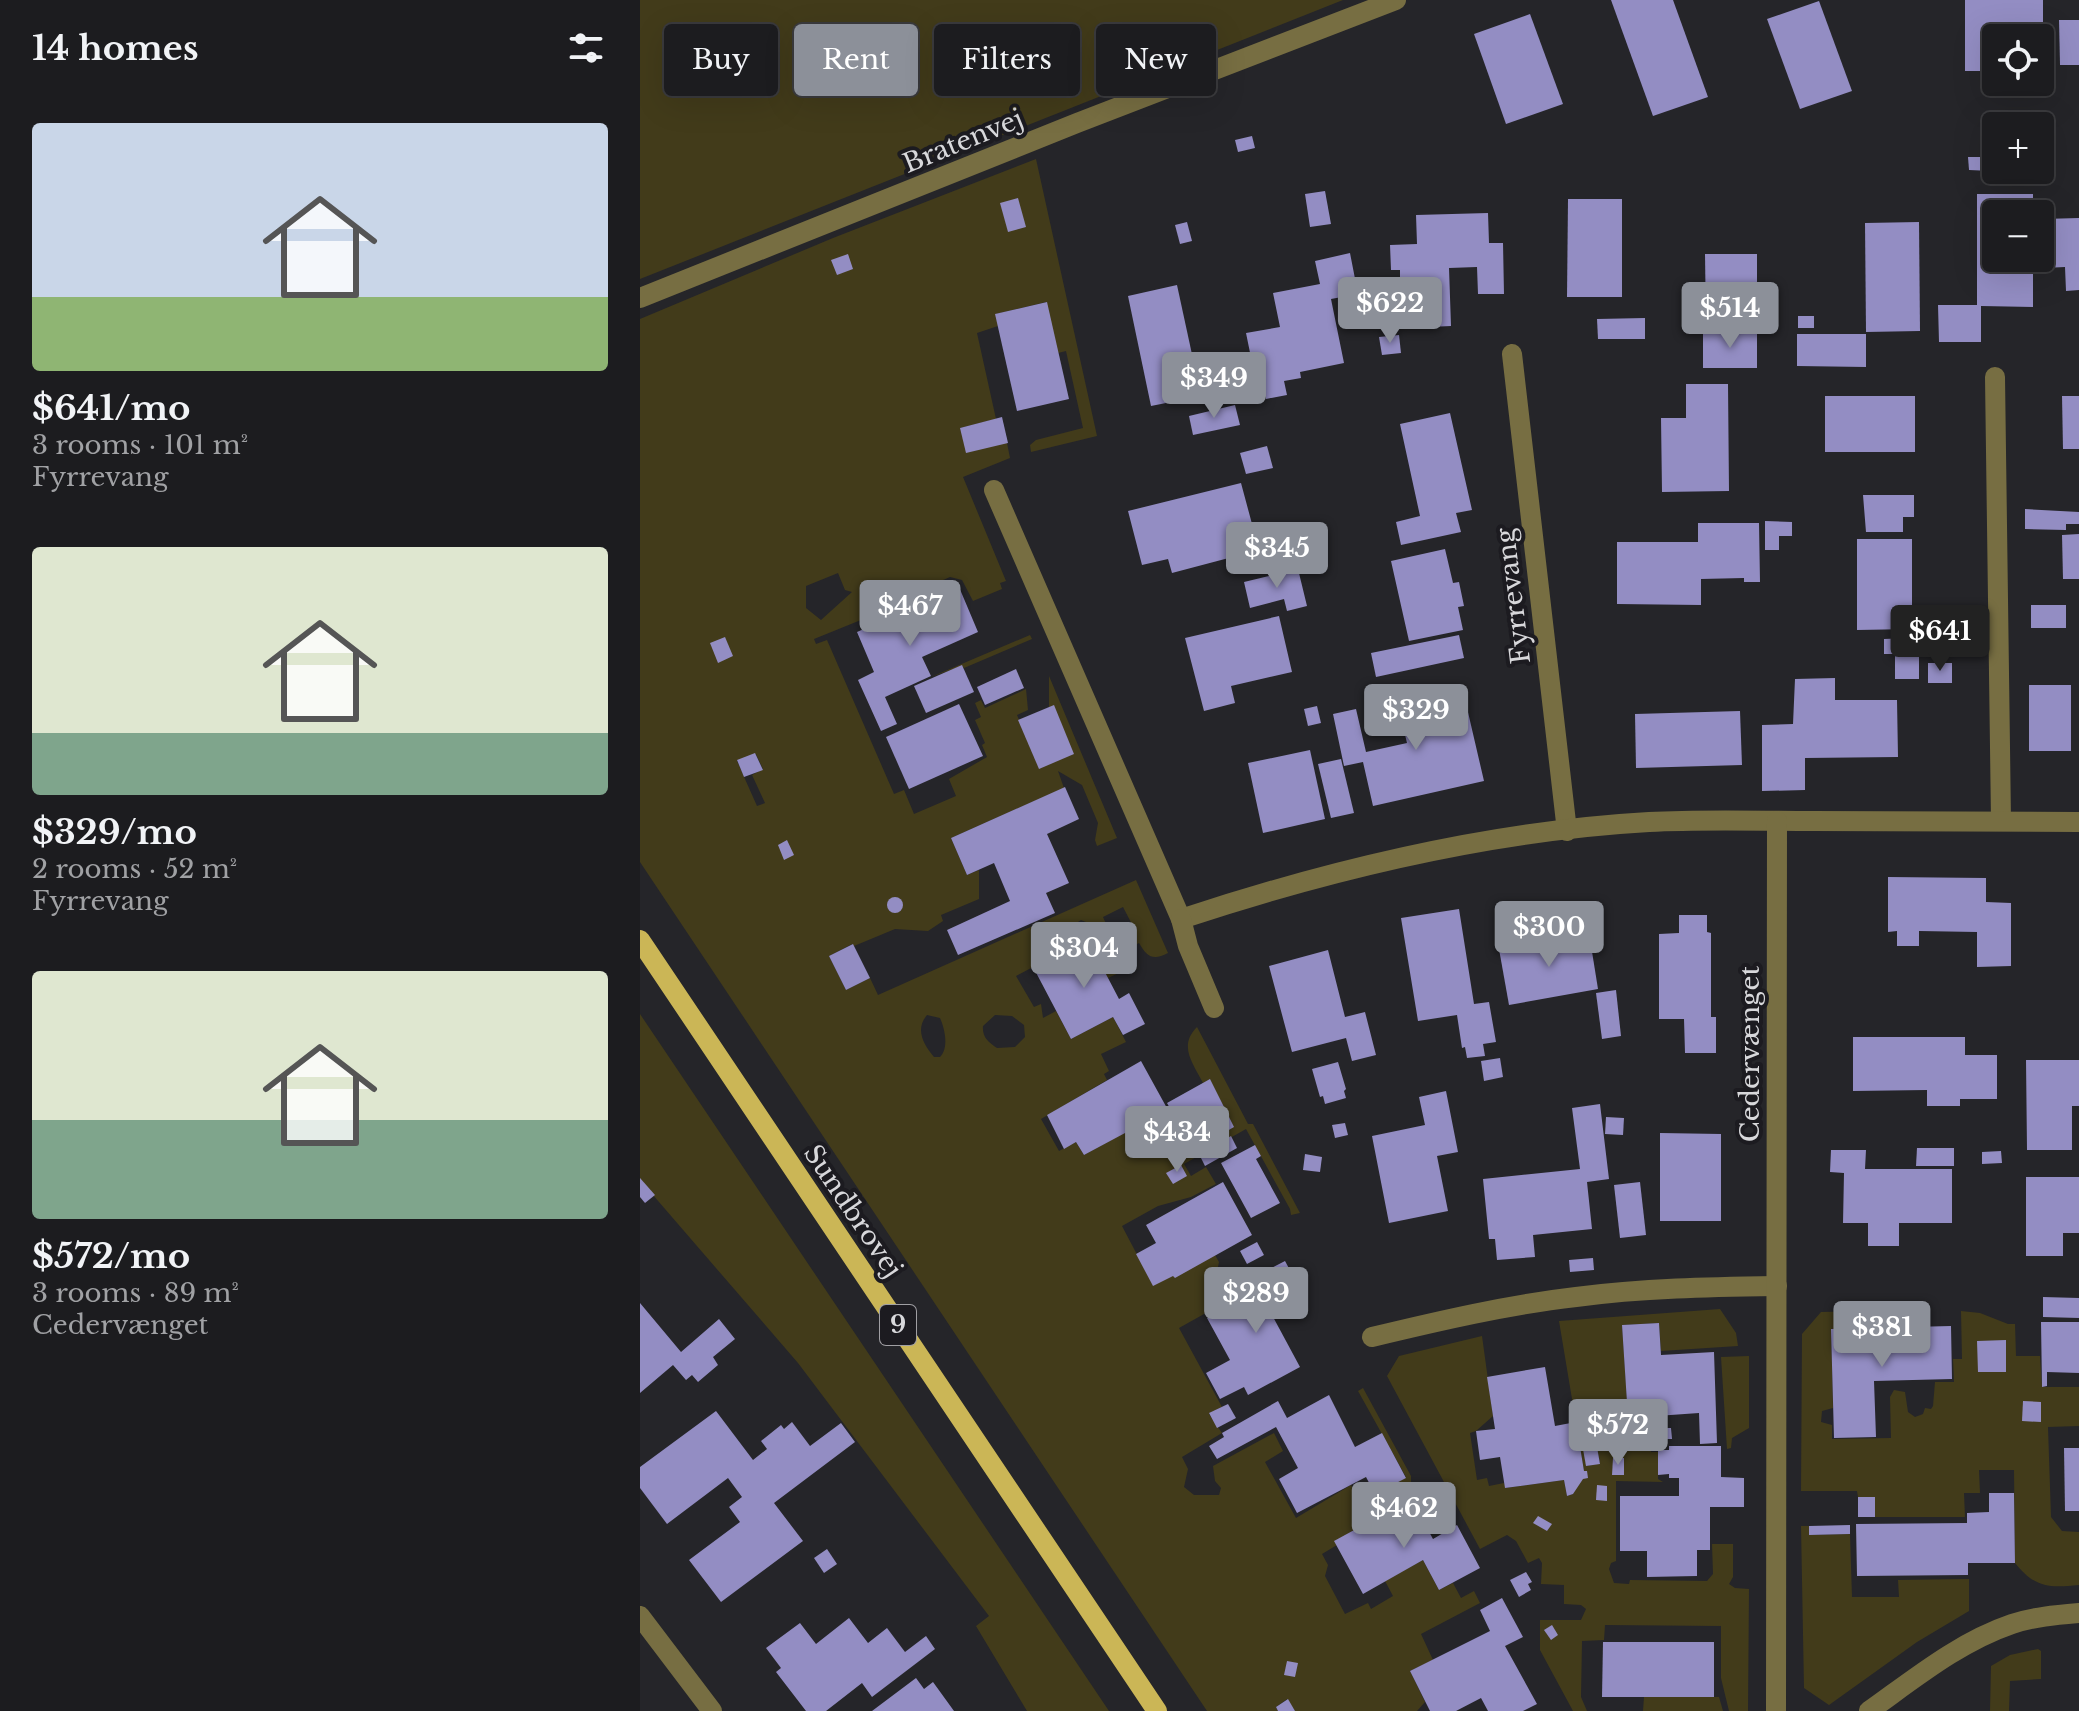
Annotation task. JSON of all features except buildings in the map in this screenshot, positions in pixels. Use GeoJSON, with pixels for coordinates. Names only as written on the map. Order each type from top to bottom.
{"type":"FeatureCollection","features":[{"type":"Feature","properties":{"kind":"main road","name":"Sundbrovej"},"geometry":{"type":"LineString","coordinates":[[640,940],[1157,1711]]}},
{"type":"Feature","properties":{"kind":"street","name":"Bratenvej"},"geometry":{"type":"LineString","coordinates":[[640,298],[1077,123],[1396,0]]}},
{"type":"Feature","properties":{"kind":"street","name":"Fyrrevang"},"geometry":{"type":"LineString","coordinates":[[1512,354],[1567,831]]}},
{"type":"Feature","properties":{"kind":"street"},"geometry":{"type":"LineString","coordinates":[[1995,377],[2001,821]]}},
{"type":"Feature","properties":{"kind":"street"},"geometry":{"type":"LineString","coordinates":[[994,490],[1181,919],[1188,946],[1214,1008]]}},
{"type":"Feature","properties":{"kind":"street","name":"Cedervænget"},"geometry":{"type":"LineString","coordinates":[[1776,1711],[1777,821]]}},
{"type":"Feature","properties":{"kind":"street"},"geometry":{"type":"LineString","coordinates":[[1181,919],[1286,886],[1380,862],[1472,844],[1649,822],[2079,822]]}},
{"type":"Feature","properties":{"kind":"street"},"geometry":{"type":"LineString","coordinates":[[1372,1337],[1458,1316],[1575,1297],[1676,1288],[1777,1286]]}},
{"type":"Feature","properties":{"kind":"street"},"geometry":{"type":"LineString","coordinates":[[1869,1711],[1954,1651],[1996,1630],[2033,1618],[2079,1613]]}},
{"type":"Feature","properties":{"kind":"street"},"geometry":{"type":"LineString","coordinates":[[640,1616],[712,1711]]}},
{"type":"Feature","properties":{"kind":"shaded area"},"geometry":{"type":"Polygon","coordinates":[[[640,0],[1343,0],[1216,50],[1216,24],[1096,24],[1096,96],[1101,96],[640,279],[640,0]]]}},
{"type":"Feature","properties":{"kind":"shaded area"},"geometry":{"type":"Polygon","coordinates":[[[1036,159],[1097,436],[1031,452],[1030,445],[1036,440],[1083,428],[1066,351],[1058,353],[1046,302],[996,314],[998,326],[977,333],[996,419],[960,428],[1007,443],[1010,458],[963,477],[1006,581],[1000,583],[1002,589],[973,601],[962,580],[950,577],[916,592],[911,587],[899,593],[898,605],[814,639],[816,644],[827,640],[894,794],[904,790],[914,814],[956,796],[949,779],[987,757],[982,745],[985,743],[975,720],[981,717],[975,703],[981,700],[985,708],[1026,689],[1028,710],[1017,715],[1039,768],[1049,708],[1049,676],[1117,838],[1097,846],[1098,823],[1082,785],[1058,771],[1064,788],[951,838],[967,875],[979,870],[979,899],[941,915],[943,921],[928,931],[895,929],[829,956],[846,990],[870,978],[878,995],[1136,880],[1168,953],[1151,956],[1139,943],[1125,951],[1120,940],[1136,932],[1123,907],[1103,917],[1107,926],[1103,929],[1081,920],[1078,922],[1116,948],[1125,970],[1108,978],[1084,934],[1031,963],[1033,967],[1016,976],[1034,1007],[1041,1004],[1043,1018],[1056,1011],[1071,1039],[1113,1017],[1126,1042],[1101,1054],[1109,1071],[1104,1074],[1107,1080],[1041,1119],[1059,1151],[1076,1142],[1084,1155],[1164,1111],[1183,1146],[1204,1135],[1208,1141],[1233,1127],[1210,1080],[1203,1083],[1189,1055],[1191,1034],[1197,1027],[1300,1213],[1291,1215],[1246,1129],[1184,1164],[1191,1176],[1206,1167],[1216,1184],[1191,1197],[1158,1206],[1122,1226],[1153,1285],[1215,1255],[1219,1262],[1214,1286],[1216,1290],[1206,1297],[1213,1309],[1179,1328],[1222,1407],[1209,1414],[1222,1433],[1182,1457],[1188,1469],[1184,1487],[1194,1495],[1219,1495],[1221,1488],[1215,1481],[1213,1466],[1274,1433],[1283,1451],[1265,1462],[1296,1518],[1351,1485],[1361,1504],[1376,1497],[1375,1494],[1406,1477],[1358,1391],[1363,1388],[1411,1476],[1411,1483],[1359,1512],[1365,1524],[1335,1541],[1337,1545],[1322,1554],[1328,1565],[1325,1576],[1345,1614],[1368,1603],[1371,1609],[1393,1596],[1385,1581],[1423,1560],[1439,1590],[1453,1583],[1461,1598],[1474,1591],[1480,1603],[1421,1634],[1433,1660],[1410,1671],[1425,1702],[1417,1711],[1295,1711],[1287,1699],[1276,1707],[1278,1711],[1207,1711],[640,862],[640,319],[833,238],[1036,159]],[[838,573],[806,586],[806,608],[821,620],[852,592],[845,590],[838,573]],[[756,754],[737,761],[757,806],[765,803],[752,775],[763,769],[756,754]],[[927,1015],[921,1031],[924,1042],[934,1057],[940,1057],[945,1033],[940,1018],[927,1015]],[[995,1015],[983,1026],[986,1039],[997,1048],[1015,1047],[1025,1037],[1024,1025],[1012,1016],[995,1015]]]}},
{"type":"Feature","properties":{"kind":"shaded area"},"geometry":{"type":"Polygon","coordinates":[[[1030,635],[1032,639],[964,668],[962,666],[931,677],[1030,635]]]}},
{"type":"Feature","properties":{"kind":"shaded area"},"geometry":{"type":"Polygon","coordinates":[[[640,1014],[1109,1711],[1027,1711],[976,1626],[989,1616],[798,1363],[640,1180],[640,1014]]]}},
{"type":"Feature","properties":{"kind":"shaded area"},"geometry":{"type":"Polygon","coordinates":[[[1720,1309],[1736,1333],[1738,1346],[1661,1351],[1659,1323],[1622,1325],[1629,1429],[1641,1429],[1641,1439],[1650,1439],[1651,1452],[1658,1452],[1658,1479],[1663,1482],[1616,1481],[1616,1561],[1611,1563],[1609,1569],[1614,1583],[1629,1584],[1630,1580],[1707,1581],[1713,1574],[1712,1544],[1733,1544],[1733,1577],[1729,1584],[1735,1588],[1749,1589],[1748,1711],[1729,1711],[1721,1678],[1721,1626],[1605,1625],[1604,1640],[1582,1641],[1581,1697],[1587,1711],[1573,1711],[1540,1650],[1540,1620],[1581,1620],[1586,1609],[1581,1605],[1564,1604],[1564,1585],[1541,1584],[1542,1563],[1539,1558],[1528,1563],[1516,1541],[1507,1535],[1480,1549],[1387,1376],[1399,1356],[1482,1336],[1493,1416],[1470,1433],[1477,1480],[1487,1478],[1489,1486],[1504,1483],[1506,1488],[1564,1480],[1567,1496],[1573,1494],[1584,1471],[1559,1321],[1720,1309]],[[1593,1425],[1580,1427],[1587,1466],[1600,1463],[1593,1425]]]}},
{"type":"Feature","properties":{"kind":"shaded area"},"geometry":{"type":"Polygon","coordinates":[[[1917,1310],[1922,1324],[1831,1329],[1833,1408],[1822,1411],[1821,1422],[1832,1425],[1832,1439],[1891,1438],[1890,1397],[1894,1390],[1905,1392],[1908,1412],[1915,1417],[1923,1414],[1925,1408],[1931,1409],[1933,1406],[1935,1382],[1954,1382],[1953,1359],[1962,1359],[1961,1311],[1980,1313],[2015,1324],[2016,1356],[2040,1356],[2042,1387],[2079,1387],[2079,1426],[2048,1427],[2051,1517],[2062,1531],[2079,1532],[2079,1585],[2036,1582],[2015,1563],[2014,1470],[1979,1470],[1980,1493],[1964,1493],[1965,1517],[1875,1517],[1874,1497],[1858,1497],[1857,1491],[1801,1491],[1802,1334],[1821,1312],[1917,1310]]]}},
{"type":"Feature","properties":{"kind":"shaded area"},"geometry":{"type":"Polygon","coordinates":[[[1749,1356],[1749,1428],[1732,1438],[1731,1448],[1727,1449],[1721,1357],[1749,1356]]]}},
{"type":"Feature","properties":{"kind":"shaded area"},"geometry":{"type":"Polygon","coordinates":[[[1801,1526],[1809,1526],[1810,1535],[1850,1534],[1852,1597],[1899,1597],[1898,1580],[1969,1579],[1969,1611],[1917,1642],[1829,1705],[1804,1688],[1801,1526]]]}},
{"type":"Feature","properties":{"kind":"shaded area"},"geometry":{"type":"Polygon","coordinates":[[[2041,1651],[2041,1679],[2010,1681],[2009,1711],[1990,1711],[1991,1666],[2010,1655],[2041,1651]]]}},
{"type":"Feature","properties":{"kind":"shaded area"},"geometry":{"type":"Polygon","coordinates":[[[1644,1697],[1719,1697],[1723,1711],[1643,1711],[1644,1697]]]}}]}
